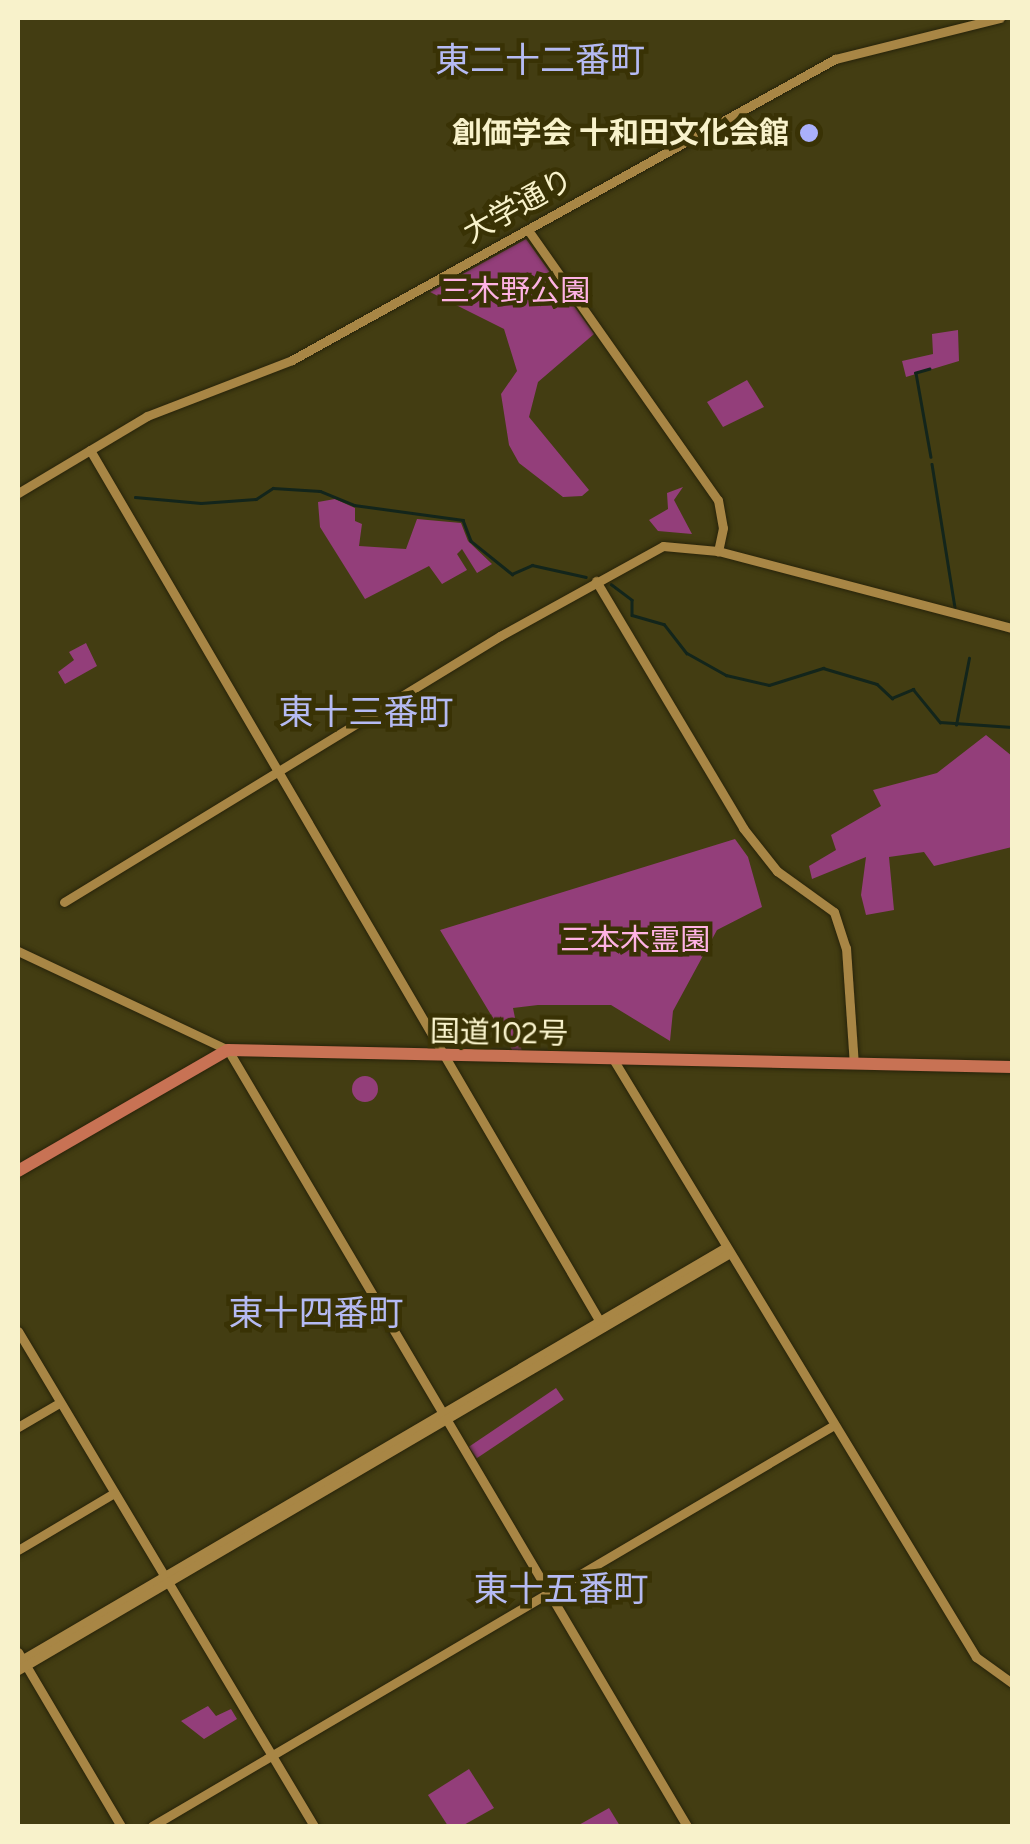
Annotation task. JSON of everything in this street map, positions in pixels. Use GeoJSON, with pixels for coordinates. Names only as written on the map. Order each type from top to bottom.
{"type":"FeatureCollection","features":[{"type":"Feature","properties":{"kind":"highway","name":"国道102号"},"geometry":{"type":"LineString","coordinates":[[228,1050],[447,1058],[1012,1067]]}},
{"type":"Feature","properties":{"kind":"highway"},"geometry":{"type":"LineString","coordinates":[[18,1171],[228,1050]]}},
{"type":"Feature","properties":{"kind":"street","name":"大学通り"},"geometry":{"type":"LineString","coordinates":[[18,493],[146,416],[292,360],[836,60],[1000,18]]}},
{"type":"Feature","properties":{"kind":"street"},"geometry":{"type":"LineString","coordinates":[[528,230],[718,500],[724,528],[718,551]]}},
{"type":"Feature","properties":{"kind":"street"},"geometry":{"type":"LineString","coordinates":[[90,450],[601,1323]]}},
{"type":"Feature","properties":{"kind":"street"},"geometry":{"type":"LineString","coordinates":[[64,902],[596,581],[669,544],[718,551],[1012,628]]}},
{"type":"Feature","properties":{"kind":"street"},"geometry":{"type":"LineString","coordinates":[[596,581],[743,828],[777,872],[834,912],[846,948],[854,1064]]}},
{"type":"Feature","properties":{"kind":"street"},"geometry":{"type":"LineString","coordinates":[[18,952],[228,1050],[687,1826]]}},
{"type":"Feature","properties":{"kind":"street"},"geometry":{"type":"LineString","coordinates":[[613,1059],[976,1657],[1012,1682]]}},
{"type":"Feature","properties":{"kind":"street"},"geometry":{"type":"LineString","coordinates":[[121,1826],[20,1662],[728,1250]]}},
{"type":"Feature","properties":{"kind":"street"},"geometry":{"type":"LineString","coordinates":[[18,1331],[314,1826]]}},
{"type":"Feature","properties":{"kind":"street"},"geometry":{"type":"LineString","coordinates":[[18,1427],[59,1403]]}},
{"type":"Feature","properties":{"kind":"street"},"geometry":{"type":"LineString","coordinates":[[152,1826],[834,1425]]}},
{"type":"Feature","properties":{"kind":"street"},"geometry":{"type":"LineString","coordinates":[[18,1550],[114,1493]]}},
{"type":"Feature","properties":{"kind":"green space","name":"三木野公園"},"geometry":{"type":"Polygon","coordinates":[[[526,239],[594,334],[538,382],[529,417],[589,490],[582,496],[563,497],[519,463],[509,445],[501,394],[517,371],[504,329],[430,292],[526,239]]]}},
{"type":"Feature","properties":{"kind":"green space"},"geometry":{"type":"Polygon","coordinates":[[[958,330],[959,361],[906,377],[902,361],[933,354],[932,334],[958,330]]]}},
{"type":"Feature","properties":{"kind":"green space"},"geometry":{"type":"Polygon","coordinates":[[[747,380],[764,407],[723,427],[707,402],[747,380]]]}},
{"type":"Feature","properties":{"kind":"green space"},"geometry":{"type":"Polygon","coordinates":[[[683,487],[674,500],[692,534],[658,531],[649,520],[668,509],[667,493],[683,487]]]}},
{"type":"Feature","properties":{"kind":"green space"},"geometry":{"type":"Polygon","coordinates":[[[335,499],[355,508],[355,521],[362,524],[359,546],[406,549],[417,519],[461,523],[468,541],[492,564],[477,573],[462,549],[457,554],[467,570],[442,584],[429,566],[365,599],[320,527],[318,502],[335,499]]]}},
{"type":"Feature","properties":{"kind":"green space"},"geometry":{"type":"Polygon","coordinates":[[[86,643],[97,666],[65,684],[58,672],[74,660],[69,652],[86,643]]]}},
{"type":"Feature","properties":{"kind":"green space"},"geometry":{"type":"Polygon","coordinates":[[[986,735],[1012,756],[1012,847],[934,866],[924,852],[889,857],[894,910],[866,915],[861,895],[866,857],[812,879],[809,866],[836,850],[831,835],[881,806],[873,790],[937,773],[986,735]]]}},
{"type":"Feature","properties":{"kind":"green space","name":"三本木霊園"},"geometry":{"type":"Polygon","coordinates":[[[735,839],[748,857],[762,907],[717,930],[673,1011],[670,1041],[611,1005],[538,1005],[513,1008],[522,1052],[514,1053],[440,930],[735,839]]]}},
{"type":"Feature","properties":{"kind":"green space"},"geometry":{"type":"Polygon","coordinates":[[[365,1076],[374,1080],[378,1089],[374,1098],[365,1102],[356,1098],[352,1089],[356,1080],[365,1076]]]}},
{"type":"Feature","properties":{"kind":"green space"},"geometry":{"type":"Polygon","coordinates":[[[556,1388],[564,1400],[477,1458],[469,1447],[556,1388]]]}},
{"type":"Feature","properties":{"kind":"green space"},"geometry":{"type":"Polygon","coordinates":[[[208,1706],[216,1716],[231,1709],[237,1719],[204,1739],[181,1721],[208,1706]]]}},
{"type":"Feature","properties":{"kind":"green space"},"geometry":{"type":"Polygon","coordinates":[[[469,1769],[494,1808],[462,1826],[448,1826],[428,1795],[469,1769]]]}},
{"type":"Feature","properties":{"kind":"green space"},"geometry":{"type":"Polygon","coordinates":[[[609,1808],[620,1826],[577,1826],[609,1808]]]}},
{"type":"Feature","properties":{"kind":"waterway"},"geometry":{"type":"LineString","coordinates":[[930,369],[916,373],[931,457]]}},
{"type":"Feature","properties":{"kind":"waterway"},"geometry":{"type":"LineString","coordinates":[[932,464],[955,607]]}},
{"type":"Feature","properties":{"kind":"waterway"},"geometry":{"type":"LineString","coordinates":[[135,497],[201,503],[256,499],[273,488],[320,491],[354,505],[463,520],[471,541],[512,574],[532,565],[586,577]]}},
{"type":"Feature","properties":{"kind":"waterway"},"geometry":{"type":"LineString","coordinates":[[611,584],[632,600],[632,615],[664,624],[687,653],[726,675],[769,685],[823,668],[877,684],[892,698],[913,689],[940,722],[1012,727]]}},
{"type":"Feature","properties":{"kind":"waterway"},"geometry":{"type":"LineString","coordinates":[[956,725],[969,658]]}},
{"type":"Feature","properties":{"kind":"place","name":"創価学会 十和田文化会館"},"geometry":{"type":"Point","coordinates":[809,133]}},
{"type":"Feature","properties":{"kind":"district","name":"東二十二番町"},"geometry":{"type":"Point","coordinates":[540,60]}},
{"type":"Feature","properties":{"kind":"district","name":"東十三番町"},"geometry":{"type":"Point","coordinates":[366,712]}},
{"type":"Feature","properties":{"kind":"district","name":"東十四番町"},"geometry":{"type":"Point","coordinates":[316,1313]}},
{"type":"Feature","properties":{"kind":"district","name":"東十五番町"},"geometry":{"type":"Point","coordinates":[561,1589]}}]}
